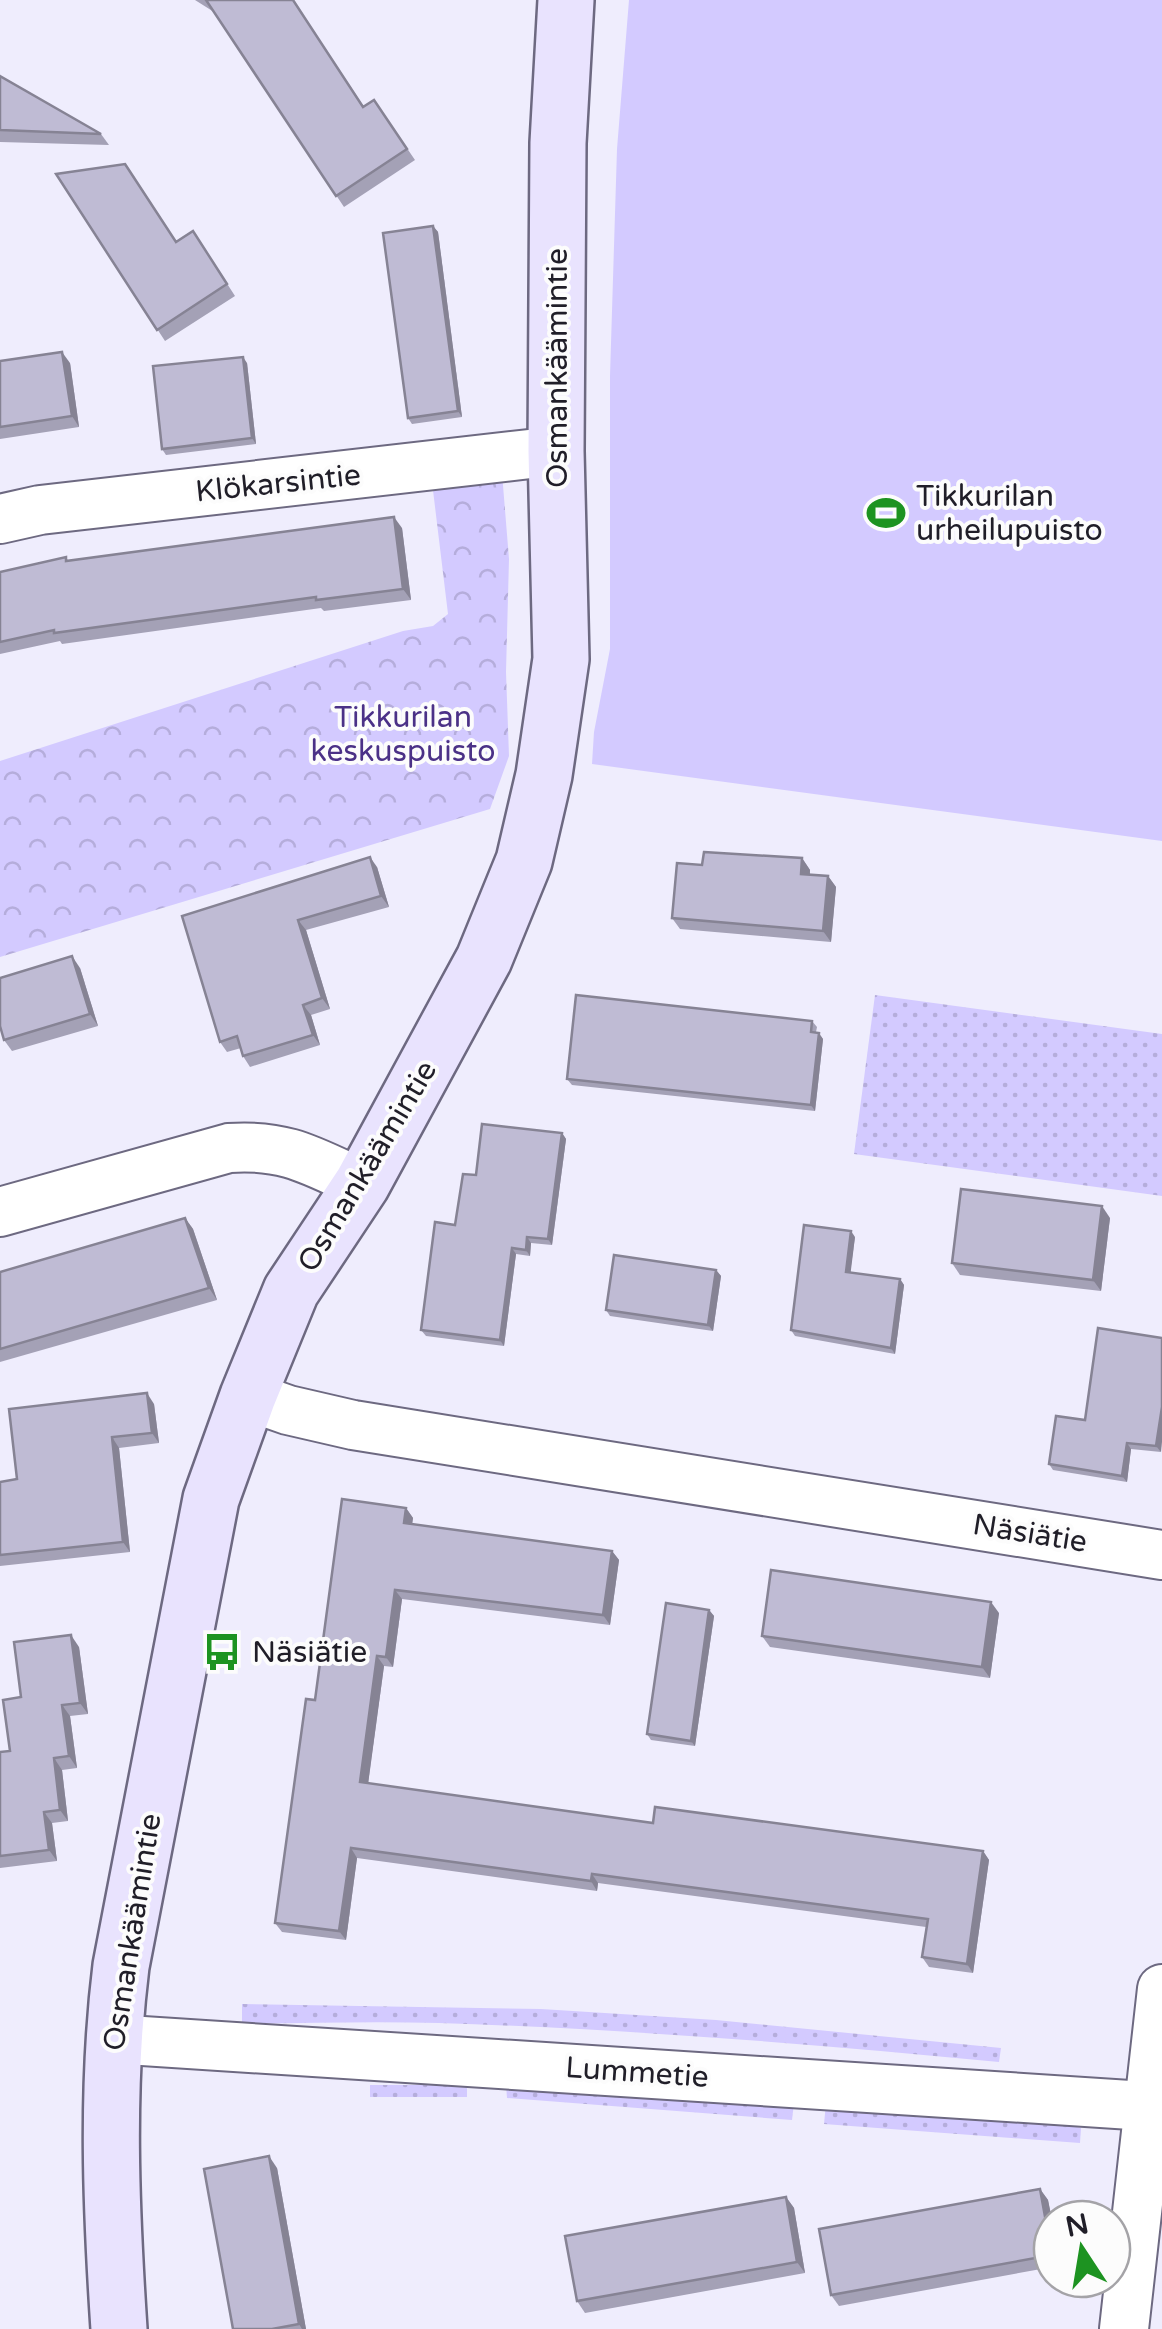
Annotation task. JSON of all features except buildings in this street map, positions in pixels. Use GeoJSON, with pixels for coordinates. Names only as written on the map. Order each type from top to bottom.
{"type":"FeatureCollection","features":[{"type":"Feature","properties":{"kind":"street","name":"Osmankäämintie"},"geometry":{"type":"LineString","coordinates":[[119,2329],[111,2214],[112,2040],[121,1966],[211,1499],[291,1291],[362,1184],[484,960],[524,861],[544,775],[561,659],[556,450],[558,142],[566,0]]}},
{"type":"Feature","properties":{"kind":"street","name":"Klökarsintie"},"geometry":{"type":"LineString","coordinates":[[0,519],[40,510],[556,450]]}},
{"type":"Feature","properties":{"kind":"street"},"geometry":{"type":"LineString","coordinates":[[0,1212],[229,1148],[264,1146],[292,1153],[362,1184]]}},
{"type":"Feature","properties":{"kind":"street","name":"Näsiätie"},"geometry":{"type":"LineString","coordinates":[[248,1396],[288,1410],[352,1424],[1162,1555]]}},
{"type":"Feature","properties":{"kind":"street"},"geometry":{"type":"LineString","coordinates":[[1124,2329],[1155,2106],[1162,1989]]}},
{"type":"Feature","properties":{"kind":"street","name":"Lummetie"},"geometry":{"type":"LineString","coordinates":[[112,2040],[1155,2106]]}},
{"type":"Feature","properties":{"kind":"green space","name":"Tikkurilan urheilupuisto"},"geometry":{"type":"Polygon","coordinates":[[[629,0],[1162,0],[1162,841],[592,764],[610,649],[610,376],[617,149],[629,0]]]}},
{"type":"Feature","properties":{"kind":"green space","name":"Tikkurilan keskuspuisto"},"geometry":{"type":"Polygon","coordinates":[[[502,473],[509,559],[509,756],[490,809],[0,957],[0,761],[403,631],[433,626],[448,614],[432,482],[502,473]]]}},
{"type":"Feature","properties":{"kind":"green space"},"geometry":{"type":"Polygon","coordinates":[[[875,995],[1162,1034],[1162,1196],[854,1154],[875,995]]]}},
{"type":"Feature","properties":{"kind":"green space"},"geometry":{"type":"Polygon","coordinates":[[[242,2004],[541,2009],[716,2020],[1001,2048],[999,2062],[579,2029],[414,2022],[242,2024],[242,2004]]]}},
{"type":"Feature","properties":{"kind":"green space"},"geometry":{"type":"Polygon","coordinates":[[[370,2085],[467,2085],[467,2097],[370,2097],[370,2085]]]}},
{"type":"Feature","properties":{"kind":"green space"},"geometry":{"type":"Polygon","coordinates":[[[506,2085],[794,2103],[792,2120],[507,2098],[506,2085]]]}},
{"type":"Feature","properties":{"kind":"green space"},"geometry":{"type":"Polygon","coordinates":[[[826,2103],[1068,2125],[1081,2128],[1080,2143],[824,2124],[826,2103]]]}},
{"type":"Feature","properties":{"kind":"place","name":"Tikkurilan urheilupuisto"},"geometry":{"type":"Point","coordinates":[886,513]}},
{"type":"Feature","properties":{"kind":"place","name":"Näsiätie"},"geometry":{"type":"Point","coordinates":[222,1652]}}]}
